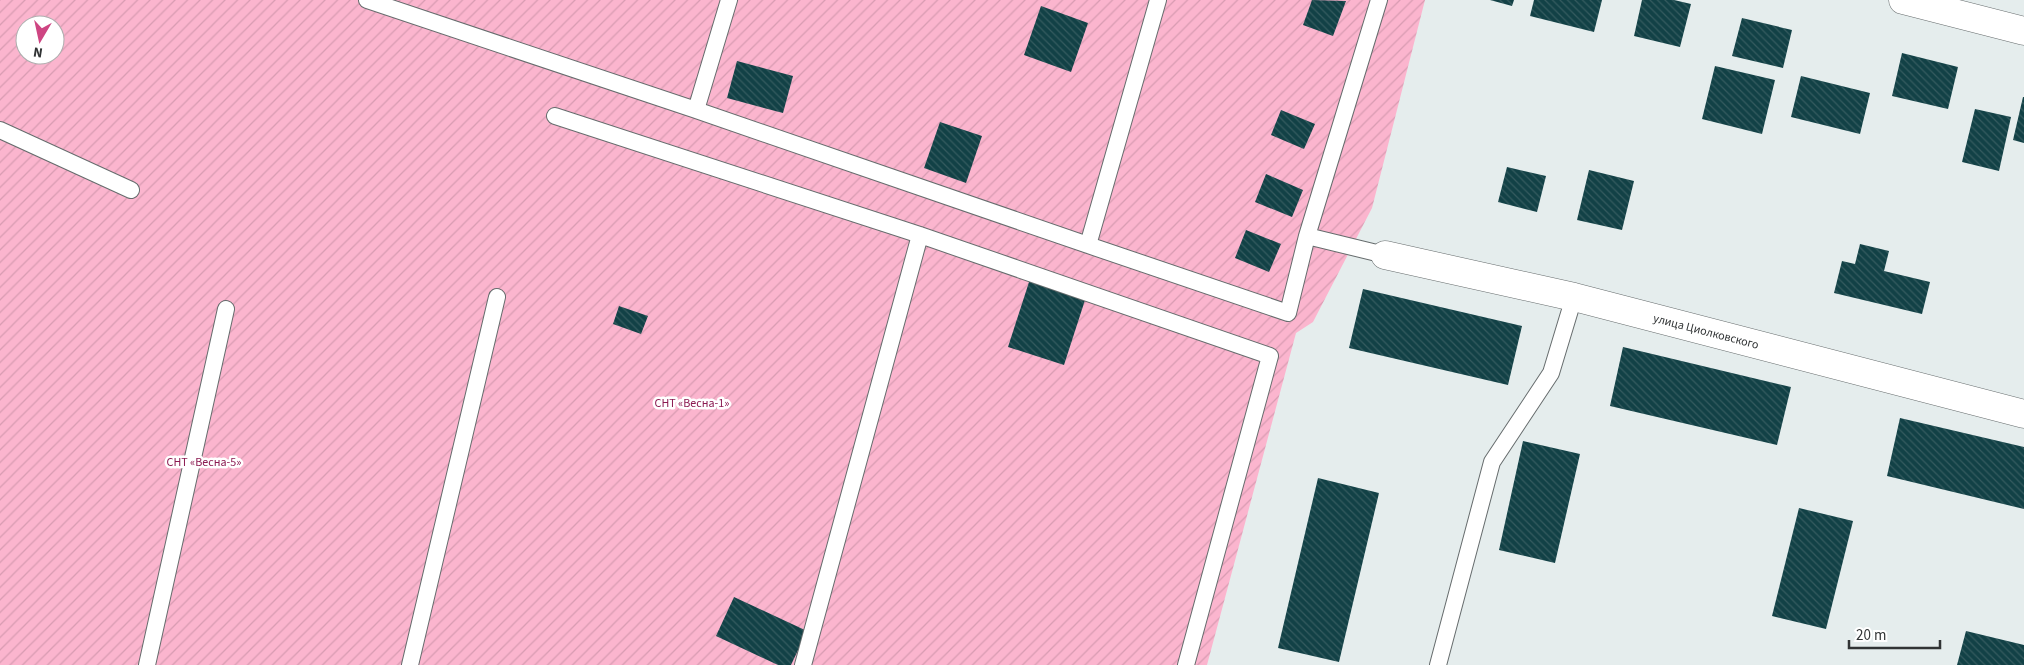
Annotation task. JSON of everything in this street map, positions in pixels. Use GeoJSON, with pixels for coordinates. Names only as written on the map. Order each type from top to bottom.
{"type":"FeatureCollection","features":[{"type":"Feature","properties":{"kind":"street"},"geometry":{"type":"LineString","coordinates":[[1903,0],[2024,31]]}},
{"type":"Feature","properties":{"kind":"street","name":"улица Циолковского"},"geometry":{"type":"LineString","coordinates":[[1385,255],[1574,297],[2024,414]]}},
{"type":"Feature","properties":{"kind":"lane"},"geometry":{"type":"LineString","coordinates":[[367,0],[696,110],[1288,313],[1307,236],[1379,0]]}},
{"type":"Feature","properties":{"kind":"lane"},"geometry":{"type":"LineString","coordinates":[[696,110],[729,0]]}},
{"type":"Feature","properties":{"kind":"lane"},"geometry":{"type":"LineString","coordinates":[[1088,245],[1158,0]]}},
{"type":"Feature","properties":{"kind":"lane"},"geometry":{"type":"LineString","coordinates":[[555,116],[920,235],[1270,356],[1186,665]]}},
{"type":"Feature","properties":{"kind":"lane"},"geometry":{"type":"LineString","coordinates":[[0,130],[131,190]]}},
{"type":"Feature","properties":{"kind":"lane"},"geometry":{"type":"LineString","coordinates":[[803,665],[920,235]]}},
{"type":"Feature","properties":{"kind":"lane"},"geometry":{"type":"LineString","coordinates":[[1307,236],[1385,255]]}},
{"type":"Feature","properties":{"kind":"lane"},"geometry":{"type":"LineString","coordinates":[[410,665],[497,297]]}},
{"type":"Feature","properties":{"kind":"lane"},"geometry":{"type":"LineString","coordinates":[[1438,665],[1492,462],[1551,373],[1574,297]]}},
{"type":"Feature","properties":{"kind":"lane"},"geometry":{"type":"LineString","coordinates":[[147,665],[226,309]]}},
{"type":"Feature","properties":{"kind":"green space"},"geometry":{"type":"Polygon","coordinates":[[[0,0],[1425,0],[1372,208],[1313,322],[1296,333],[1207,665],[0,665],[0,0]]]}},
{"type":"Feature","properties":{"kind":"building"},"geometry":{"type":"Polygon","coordinates":[[[1312,0],[1346,1],[1333,36],[1303,25],[1312,0]]]}},
{"type":"Feature","properties":{"kind":"building"},"geometry":{"type":"Polygon","coordinates":[[[1490,0],[1514,0],[1512,6],[1490,0]]]}},
{"type":"Feature","properties":{"kind":"building"},"geometry":{"type":"Polygon","coordinates":[[[1534,0],[1602,0],[1594,32],[1530,16],[1534,0]]]}},
{"type":"Feature","properties":{"kind":"building"},"geometry":{"type":"Polygon","coordinates":[[[1642,0],[1674,0],[1691,4],[1680,47],[1634,36],[1642,0]]]}},
{"type":"Feature","properties":{"kind":"building"},"geometry":{"type":"Polygon","coordinates":[[[1041,6],[1088,23],[1071,72],[1024,55],[1041,6]]]}},
{"type":"Feature","properties":{"kind":"building"},"geometry":{"type":"Polygon","coordinates":[[[1742,18],[1792,30],[1783,68],[1732,56],[1742,18]]]}},
{"type":"Feature","properties":{"kind":"building"},"geometry":{"type":"Polygon","coordinates":[[[1902,53],[1958,67],[1948,109],[1892,96],[1902,53]]]}},
{"type":"Feature","properties":{"kind":"building"},"geometry":{"type":"Polygon","coordinates":[[[737,61],[793,76],[783,113],[727,98],[737,61]]]}},
{"type":"Feature","properties":{"kind":"building"},"geometry":{"type":"Polygon","coordinates":[[[1715,66],[1775,80],[1762,134],[1702,119],[1715,66]]]}},
{"type":"Feature","properties":{"kind":"building"},"geometry":{"type":"Polygon","coordinates":[[[1801,76],[1870,93],[1860,134],[1791,117],[1801,76]]]}},
{"type":"Feature","properties":{"kind":"building"},"geometry":{"type":"Polygon","coordinates":[[[2024,97],[2024,143],[2013,140],[2024,97]]]}},
{"type":"Feature","properties":{"kind":"building"},"geometry":{"type":"Polygon","coordinates":[[[1975,109],[2011,117],[1999,171],[1962,162],[1975,109]]]}},
{"type":"Feature","properties":{"kind":"building"},"geometry":{"type":"Polygon","coordinates":[[[1281,110],[1315,124],[1304,149],[1271,135],[1281,110]]]}},
{"type":"Feature","properties":{"kind":"building"},"geometry":{"type":"Polygon","coordinates":[[[940,122],[982,136],[966,183],[924,168],[940,122]]]}},
{"type":"Feature","properties":{"kind":"building"},"geometry":{"type":"Polygon","coordinates":[[[1507,167],[1546,176],[1537,212],[1498,202],[1507,167]]]}},
{"type":"Feature","properties":{"kind":"building"},"geometry":{"type":"Polygon","coordinates":[[[1589,170],[1634,181],[1622,230],[1577,220],[1589,170]]]}},
{"type":"Feature","properties":{"kind":"building"},"geometry":{"type":"Polygon","coordinates":[[[1266,174],[1303,190],[1292,217],[1255,202],[1266,174]]]}},
{"type":"Feature","properties":{"kind":"building"},"geometry":{"type":"Polygon","coordinates":[[[1246,230],[1281,244],[1269,272],[1235,258],[1246,230]]]}},
{"type":"Feature","properties":{"kind":"building"},"geometry":{"type":"Polygon","coordinates":[[[1860,244],[1889,251],[1884,271],[1930,282],[1922,314],[1834,293],[1842,261],[1855,264],[1860,244]]]}},
{"type":"Feature","properties":{"kind":"building"},"geometry":{"type":"Polygon","coordinates":[[[1030,279],[1086,297],[1064,365],[1008,347],[1030,279]]]}},
{"type":"Feature","properties":{"kind":"building"},"geometry":{"type":"Polygon","coordinates":[[[1363,289],[1522,326],[1508,385],[1349,348],[1363,289]]]}},
{"type":"Feature","properties":{"kind":"building"},"geometry":{"type":"Polygon","coordinates":[[[619,306],[648,316],[641,334],[613,324],[619,306]]]}},
{"type":"Feature","properties":{"kind":"building"},"geometry":{"type":"Polygon","coordinates":[[[1623,347],[1791,387],[1777,445],[1610,406],[1623,347]]]}},
{"type":"Feature","properties":{"kind":"building"},"geometry":{"type":"Polygon","coordinates":[[[1900,418],[2024,447],[2024,509],[1887,476],[1900,418]]]}},
{"type":"Feature","properties":{"kind":"building"},"geometry":{"type":"Polygon","coordinates":[[[1523,441],[1580,454],[1555,563],[1499,550],[1523,441]]]}},
{"type":"Feature","properties":{"kind":"building"},"geometry":{"type":"Polygon","coordinates":[[[1318,478],[1379,493],[1339,662],[1278,648],[1318,478]]]}},
{"type":"Feature","properties":{"kind":"building"},"geometry":{"type":"Polygon","coordinates":[[[1799,508],[1853,521],[1826,629],[1772,616],[1799,508]]]}},
{"type":"Feature","properties":{"kind":"building"},"geometry":{"type":"Polygon","coordinates":[[[734,597],[807,631],[791,665],[778,665],[716,636],[734,597]]]}},
{"type":"Feature","properties":{"kind":"building"},"geometry":{"type":"Polygon","coordinates":[[[1966,631],[2024,645],[2024,665],[1957,665],[1966,631]]]}},
{"type":"Feature","properties":{"kind":"park label","name":"СНТ «Весна-1»"},"geometry":{"type":"Point","coordinates":[692,403]}},
{"type":"Feature","properties":{"kind":"park label","name":"СНТ «Весна-5»"},"geometry":{"type":"Point","coordinates":[204,462]}}]}
